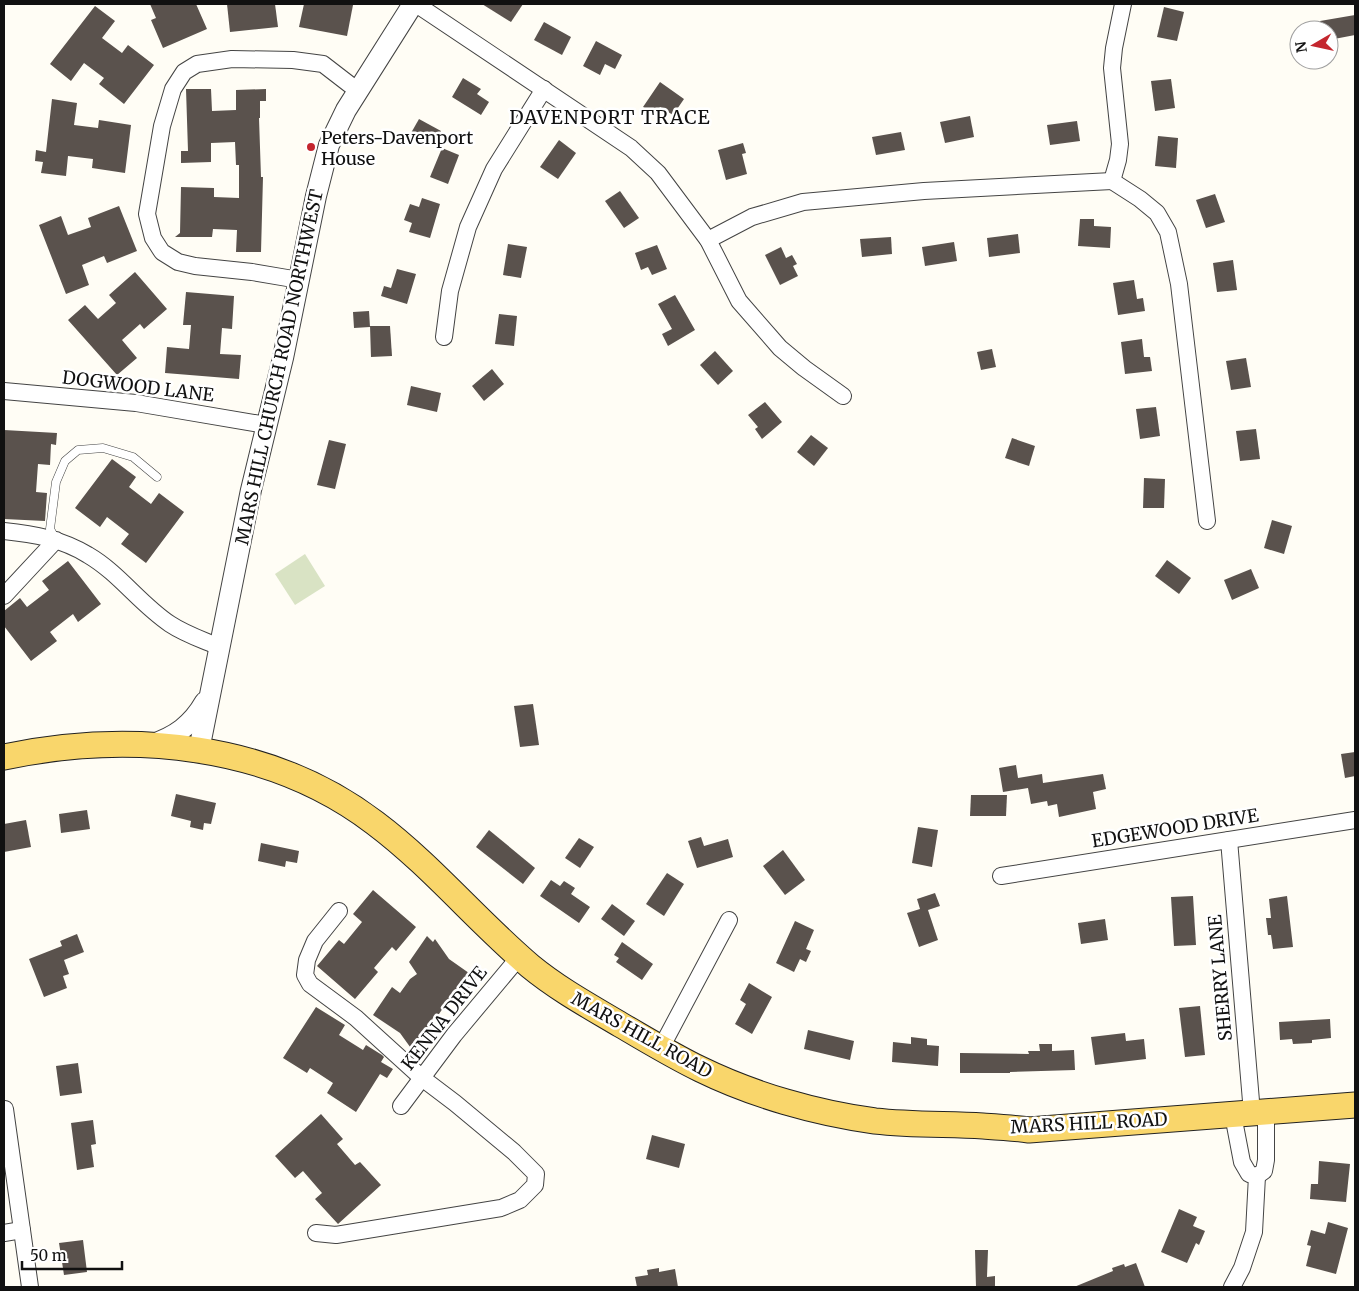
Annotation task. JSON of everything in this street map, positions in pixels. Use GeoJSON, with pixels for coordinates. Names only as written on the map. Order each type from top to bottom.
{"type":"FeatureCollection","features":[{"type":"Feature","properties":{"kind":"main road","name":"MARS HILL ROAD"},"geometry":{"type":"LineString","coordinates":[[4,757],[73,746],[110,744],[150,745],[199,750],[242,759],[284,772],[327,792],[374,823],[414,856],[520,956],[565,992],[700,1069],[762,1095],[824,1111],[873,1120],[1029,1130],[1355,1105]]}},
{"type":"Feature","properties":{"kind":"street"},"geometry":{"type":"LineString","coordinates":[[415,4],[544,88],[630,148],[658,172],[708,240],[739,301],[780,348],[843,396]]}},
{"type":"Feature","properties":{"kind":"street","name":"MARS HILL CHURCH ROAD NORTHWEST"},"geometry":{"type":"LineString","coordinates":[[199,750],[266,425],[283,358],[316,196],[329,145],[346,110],[415,4]]}},
{"type":"Feature","properties":{"kind":"street"},"geometry":{"type":"LineString","coordinates":[[1112,181],[1120,144],[1112,68],[1123,4]]}},
{"type":"Feature","properties":{"kind":"street"},"geometry":{"type":"LineString","coordinates":[[299,280],[252,272],[195,266],[178,262],[162,252],[153,238],[148,214],[162,126],[173,89],[184,72],[197,64],[232,59],[293,60],[323,64],[358,91]]}},
{"type":"Feature","properties":{"kind":"street"},"geometry":{"type":"LineString","coordinates":[[444,337],[450,291],[468,227],[494,169],[544,88]]}},
{"type":"Feature","properties":{"kind":"street"},"geometry":{"type":"LineString","coordinates":[[708,240],[752,216],[803,202],[934,190],[1112,181],[1140,199],[1157,213],[1168,232],[1182,301],[1207,521]]}},
{"type":"Feature","properties":{"kind":"street","name":"DOGWOOD LANE"},"geometry":{"type":"LineString","coordinates":[[4,390],[136,402],[266,425]]}},
{"type":"Feature","properties":{"kind":"street"},"geometry":{"type":"LineString","coordinates":[[4,531],[56,540],[89,555],[140,600],[171,624],[219,647]]}},
{"type":"Feature","properties":{"kind":"street"},"geometry":{"type":"LineString","coordinates":[[4,596],[56,540]]}},
{"type":"Feature","properties":{"kind":"street"},"geometry":{"type":"LineString","coordinates":[[150,745],[170,737],[189,723],[197,716],[210,694]]}},
{"type":"Feature","properties":{"kind":"street","name":"EDGEWOOD DRIVE"},"geometry":{"type":"LineString","coordinates":[[1000,876],[1355,820]]}},
{"type":"Feature","properties":{"kind":"street","name":"SHERRY LANE"},"geometry":{"type":"LineString","coordinates":[[1229,840],[1250,1113]]}},
{"type":"Feature","properties":{"kind":"street"},"geometry":{"type":"LineString","coordinates":[[316,1233],[336,1235],[501,1208],[520,1200],[535,1185],[536,1174],[514,1152],[422,1078],[356,1018],[310,984],[305,975],[307,960],[315,942],[339,911]]}},
{"type":"Feature","properties":{"kind":"street"},"geometry":{"type":"LineString","coordinates":[[661,1048],[730,920]]}},
{"type":"Feature","properties":{"kind":"street","name":"KENNA DRIVE"},"geometry":{"type":"LineString","coordinates":[[402,1106],[454,1035],[520,956]]}},
{"type":"Feature","properties":{"kind":"street"},"geometry":{"type":"LineString","coordinates":[[5,1109],[30,1287]]}},
{"type":"Feature","properties":{"kind":"street"},"geometry":{"type":"LineString","coordinates":[[1250,1113],[1266,1160],[1264,1172],[1258,1176],[1249,1174],[1242,1162],[1250,1113]]}},
{"type":"Feature","properties":{"kind":"street"},"geometry":{"type":"LineString","coordinates":[[1232,1287],[1242,1268],[1254,1232],[1258,1176]]}},
{"type":"Feature","properties":{"kind":"street"},"geometry":{"type":"LineString","coordinates":[[4,1233],[22,1230]]}},
{"type":"Feature","properties":{"kind":"lane"},"geometry":{"type":"LineString","coordinates":[[56,540],[50,530],[56,482],[65,461],[78,450],[103,448],[133,458],[157,477]]}},
{"type":"Feature","properties":{"kind":"green space"},"geometry":{"type":"Polygon","coordinates":[[[305,554],[325,586],[295,605],[275,574],[305,554]]]}},
{"type":"Feature","properties":{"kind":"building"},"geometry":{"type":"Polygon","coordinates":[[[150,4],[196,4],[207,29],[163,48],[151,20],[156,18],[150,4]]]}},
{"type":"Feature","properties":{"kind":"building"},"geometry":{"type":"Polygon","coordinates":[[[227,4],[275,4],[278,27],[230,32],[227,4]]]}},
{"type":"Feature","properties":{"kind":"building"},"geometry":{"type":"Polygon","coordinates":[[[304,4],[353,5],[347,36],[299,27],[304,4]]]}},
{"type":"Feature","properties":{"kind":"building"},"geometry":{"type":"Polygon","coordinates":[[[482,4],[523,4],[511,22],[482,4]]]}},
{"type":"Feature","properties":{"kind":"building"},"geometry":{"type":"Polygon","coordinates":[[[95,6],[115,21],[102,38],[122,53],[128,45],[154,65],[124,104],[99,84],[104,78],[84,63],[71,81],[50,64],[95,6]]]}},
{"type":"Feature","properties":{"kind":"building"},"geometry":{"type":"Polygon","coordinates":[[[1164,7],[1184,12],[1177,41],[1157,37],[1164,7]]]}},
{"type":"Feature","properties":{"kind":"building"},"geometry":{"type":"Polygon","coordinates":[[[1355,15],[1355,35],[1339,38],[1339,20],[1326,20],[1355,15]]]}},
{"type":"Feature","properties":{"kind":"building"},"geometry":{"type":"Polygon","coordinates":[[[544,22],[571,37],[562,55],[534,40],[544,22]]]}},
{"type":"Feature","properties":{"kind":"building"},"geometry":{"type":"Polygon","coordinates":[[[596,41],[622,55],[615,69],[605,64],[600,75],[583,66],[596,41]]]}},
{"type":"Feature","properties":{"kind":"building"},"geometry":{"type":"Polygon","coordinates":[[[463,78],[481,89],[477,94],[489,102],[481,115],[452,97],[463,78]]]}},
{"type":"Feature","properties":{"kind":"building"},"geometry":{"type":"Polygon","coordinates":[[[1171,79],[1175,108],[1155,111],[1151,81],[1171,79]]]}},
{"type":"Feature","properties":{"kind":"building"},"geometry":{"type":"Polygon","coordinates":[[[660,82],[684,99],[673,115],[660,107],[655,115],[643,107],[660,82]]]}},
{"type":"Feature","properties":{"kind":"building"},"geometry":{"type":"Polygon","coordinates":[[[186,89],[211,89],[212,111],[236,110],[236,90],[266,89],[266,101],[260,101],[259,118],[261,177],[263,177],[261,252],[236,252],[237,230],[213,229],[212,237],[175,237],[180,233],[181,187],[214,188],[214,197],[239,198],[239,165],[236,165],[235,142],[211,143],[211,162],[181,163],[181,151],[188,151],[186,89]]]}},
{"type":"Feature","properties":{"kind":"building"},"geometry":{"type":"Polygon","coordinates":[[[52,99],[77,103],[74,125],[98,128],[99,120],[131,125],[125,173],[92,168],[93,159],[68,156],[66,176],[41,173],[43,162],[35,161],[36,150],[46,152],[52,99]]]}},
{"type":"Feature","properties":{"kind":"building"},"geometry":{"type":"Polygon","coordinates":[[[970,116],[974,137],[945,143],[940,122],[970,116]]]}},
{"type":"Feature","properties":{"kind":"building"},"geometry":{"type":"Polygon","coordinates":[[[419,119],[441,131],[433,145],[411,133],[419,119]]]}},
{"type":"Feature","properties":{"kind":"building"},"geometry":{"type":"Polygon","coordinates":[[[1077,121],[1080,141],[1050,145],[1047,125],[1077,121]]]}},
{"type":"Feature","properties":{"kind":"building"},"geometry":{"type":"Polygon","coordinates":[[[901,132],[905,150],[876,155],[872,137],[901,132]]]}},
{"type":"Feature","properties":{"kind":"building"},"geometry":{"type":"Polygon","coordinates":[[[1158,136],[1178,138],[1176,168],[1155,166],[1158,136]]]}},
{"type":"Feature","properties":{"kind":"building"},"geometry":{"type":"Polygon","coordinates":[[[559,140],[576,153],[558,179],[540,167],[559,140]]]}},
{"type":"Feature","properties":{"kind":"building"},"geometry":{"type":"Polygon","coordinates":[[[743,143],[746,153],[742,154],[747,174],[726,180],[718,150],[743,143]]]}},
{"type":"Feature","properties":{"kind":"building"},"geometry":{"type":"Polygon","coordinates":[[[442,148],[459,155],[448,184],[430,177],[442,148]]]}},
{"type":"Feature","properties":{"kind":"building"},"geometry":{"type":"Polygon","coordinates":[[[620,191],[639,218],[624,228],[605,201],[620,191]]]}},
{"type":"Feature","properties":{"kind":"building"},"geometry":{"type":"Polygon","coordinates":[[[1215,194],[1225,222],[1206,228],[1196,200],[1215,194]]]}},
{"type":"Feature","properties":{"kind":"building"},"geometry":{"type":"Polygon","coordinates":[[[422,198],[440,204],[430,238],[409,232],[412,223],[404,220],[410,204],[419,207],[422,198]]]}},
{"type":"Feature","properties":{"kind":"building"},"geometry":{"type":"Polygon","coordinates":[[[119,206],[137,251],[107,263],[104,256],[82,265],[89,285],[66,294],[39,225],[61,216],[68,235],[91,227],[88,218],[119,206]]]}},
{"type":"Feature","properties":{"kind":"building"},"geometry":{"type":"Polygon","coordinates":[[[1080,219],[1094,219],[1094,226],[1111,227],[1110,248],[1078,246],[1080,219]]]}},
{"type":"Feature","properties":{"kind":"building"},"geometry":{"type":"Polygon","coordinates":[[[1018,234],[1020,253],[989,257],[987,238],[1018,234]]]}},
{"type":"Feature","properties":{"kind":"building"},"geometry":{"type":"Polygon","coordinates":[[[891,237],[892,254],[862,257],[860,239],[891,237]]]}},
{"type":"Feature","properties":{"kind":"building"},"geometry":{"type":"Polygon","coordinates":[[[954,242],[957,261],[925,266],[922,247],[954,242]]]}},
{"type":"Feature","properties":{"kind":"building"},"geometry":{"type":"Polygon","coordinates":[[[508,244],[527,247],[521,278],[503,275],[508,244]]]}},
{"type":"Feature","properties":{"kind":"building"},"geometry":{"type":"Polygon","coordinates":[[[657,245],[667,269],[652,275],[648,267],[641,270],[635,253],[657,245]]]}},
{"type":"Feature","properties":{"kind":"building"},"geometry":{"type":"Polygon","coordinates":[[[781,247],[786,258],[792,255],[797,264],[793,266],[798,276],[780,285],[765,255],[781,247]]]}},
{"type":"Feature","properties":{"kind":"building"},"geometry":{"type":"Polygon","coordinates":[[[1233,260],[1237,290],[1217,292],[1213,263],[1233,260]]]}},
{"type":"Feature","properties":{"kind":"building"},"geometry":{"type":"Polygon","coordinates":[[[397,269],[416,274],[407,304],[381,296],[384,286],[391,288],[397,269]]]}},
{"type":"Feature","properties":{"kind":"building"},"geometry":{"type":"Polygon","coordinates":[[[135,272],[167,309],[144,329],[140,324],[122,340],[137,358],[117,375],[68,320],[85,305],[98,319],[116,303],[109,295],[135,272]]]}},
{"type":"Feature","properties":{"kind":"building"},"geometry":{"type":"Polygon","coordinates":[[[1134,280],[1137,299],[1143,298],[1145,311],[1118,315],[1113,283],[1134,280]]]}},
{"type":"Feature","properties":{"kind":"building"},"geometry":{"type":"Polygon","coordinates":[[[186,292],[234,296],[232,329],[222,328],[220,354],[241,355],[239,379],[165,373],[167,347],[189,349],[191,325],[183,325],[186,292]]]}},
{"type":"Feature","properties":{"kind":"building"},"geometry":{"type":"Polygon","coordinates":[[[675,295],[695,330],[668,346],[662,334],[672,329],[658,304],[675,295]]]}},
{"type":"Feature","properties":{"kind":"building"},"geometry":{"type":"Polygon","coordinates":[[[369,311],[370,327],[354,328],[353,312],[369,311]]]}},
{"type":"Feature","properties":{"kind":"building"},"geometry":{"type":"Polygon","coordinates":[[[499,314],[517,316],[514,346],[495,344],[499,314]]]}},
{"type":"Feature","properties":{"kind":"building"},"geometry":{"type":"Polygon","coordinates":[[[370,326],[390,326],[392,356],[371,357],[370,326]]]}},
{"type":"Feature","properties":{"kind":"building"},"geometry":{"type":"Polygon","coordinates":[[[1142,339],[1144,357],[1150,357],[1152,371],[1125,374],[1121,342],[1142,339]]]}},
{"type":"Feature","properties":{"kind":"building"},"geometry":{"type":"Polygon","coordinates":[[[992,349],[996,367],[981,370],[977,352],[992,349]]]}},
{"type":"Feature","properties":{"kind":"building"},"geometry":{"type":"Polygon","coordinates":[[[715,351],[733,371],[718,385],[700,365],[715,351]]]}},
{"type":"Feature","properties":{"kind":"building"},"geometry":{"type":"Polygon","coordinates":[[[1246,358],[1251,387],[1231,390],[1226,361],[1246,358]]]}},
{"type":"Feature","properties":{"kind":"building"},"geometry":{"type":"Polygon","coordinates":[[[492,369],[504,384],[484,401],[472,386],[492,369]]]}},
{"type":"Feature","properties":{"kind":"building"},"geometry":{"type":"Polygon","coordinates":[[[411,386],[441,393],[437,412],[407,405],[411,386]]]}},
{"type":"Feature","properties":{"kind":"building"},"geometry":{"type":"Polygon","coordinates":[[[765,402],[782,422],[762,439],[755,429],[758,427],[748,415],[765,402]]]}},
{"type":"Feature","properties":{"kind":"building"},"geometry":{"type":"Polygon","coordinates":[[[1156,407],[1160,436],[1140,439],[1136,409],[1156,407]]]}},
{"type":"Feature","properties":{"kind":"building"},"geometry":{"type":"Polygon","coordinates":[[[1256,429],[1260,459],[1240,461],[1236,431],[1256,429]]]}},
{"type":"Feature","properties":{"kind":"building"},"geometry":{"type":"Polygon","coordinates":[[[4,430],[57,433],[56,445],[51,444],[50,465],[38,464],[36,492],[47,493],[45,521],[4,519],[4,430]]]}},
{"type":"Feature","properties":{"kind":"building"},"geometry":{"type":"Polygon","coordinates":[[[811,435],[828,448],[814,466],[797,452],[811,435]]]}},
{"type":"Feature","properties":{"kind":"building"},"geometry":{"type":"Polygon","coordinates":[[[1012,438],[1035,446],[1029,466],[1005,458],[1012,438]]]}},
{"type":"Feature","properties":{"kind":"building"},"geometry":{"type":"Polygon","coordinates":[[[329,440],[346,444],[335,489],[317,485],[329,440]]]}},
{"type":"Feature","properties":{"kind":"building"},"geometry":{"type":"Polygon","coordinates":[[[112,459],[136,477],[129,487],[151,504],[159,493],[184,512],[146,563],[121,544],[129,534],[107,517],[100,527],[75,508],[112,459]]]}},
{"type":"Feature","properties":{"kind":"building"},"geometry":{"type":"Polygon","coordinates":[[[1144,478],[1165,479],[1164,508],[1143,508],[1144,478]]]}},
{"type":"Feature","properties":{"kind":"building"},"geometry":{"type":"Polygon","coordinates":[[[1272,520],[1292,526],[1284,554],[1264,548],[1272,520]]]}},
{"type":"Feature","properties":{"kind":"building"},"geometry":{"type":"Polygon","coordinates":[[[1167,560],[1191,578],[1179,594],[1155,576],[1167,560]]]}},
{"type":"Feature","properties":{"kind":"building"},"geometry":{"type":"Polygon","coordinates":[[[68,561],[101,604],[78,622],[73,614],[50,632],[57,641],[31,661],[4,626],[4,611],[20,598],[27,607],[49,590],[42,581],[68,561]]]}},
{"type":"Feature","properties":{"kind":"building"},"geometry":{"type":"Polygon","coordinates":[[[1251,569],[1259,588],[1232,600],[1224,580],[1251,569]]]}},
{"type":"Feature","properties":{"kind":"building"},"geometry":{"type":"Polygon","coordinates":[[[533,704],[539,745],[520,747],[514,706],[533,704]]]}},
{"type":"Feature","properties":{"kind":"building"},"geometry":{"type":"Polygon","coordinates":[[[1355,752],[1355,776],[1345,778],[1341,754],[1355,752]]]}},
{"type":"Feature","properties":{"kind":"building"},"geometry":{"type":"Polygon","coordinates":[[[1016,765],[1018,778],[1042,774],[1043,783],[1103,774],[1106,789],[1093,792],[1096,809],[1059,817],[1057,804],[1048,806],[1047,801],[1031,804],[1028,788],[1003,792],[999,768],[1016,765]]]}},
{"type":"Feature","properties":{"kind":"building"},"geometry":{"type":"Polygon","coordinates":[[[176,794],[216,803],[211,824],[204,823],[203,830],[190,827],[191,821],[171,816],[176,794]]]}},
{"type":"Feature","properties":{"kind":"building"},"geometry":{"type":"Polygon","coordinates":[[[971,795],[1007,795],[1006,816],[970,816],[971,795]]]}},
{"type":"Feature","properties":{"kind":"building"},"geometry":{"type":"Polygon","coordinates":[[[87,810],[90,829],[61,833],[59,814],[87,810]]]}},
{"type":"Feature","properties":{"kind":"building"},"geometry":{"type":"Polygon","coordinates":[[[26,820],[31,847],[4,852],[4,824],[26,820]]]}},
{"type":"Feature","properties":{"kind":"building"},"geometry":{"type":"Polygon","coordinates":[[[918,827],[938,830],[932,867],[912,863],[918,827]]]}},
{"type":"Feature","properties":{"kind":"building"},"geometry":{"type":"Polygon","coordinates":[[[489,830],[535,868],[523,884],[476,847],[489,830]]]}},
{"type":"Feature","properties":{"kind":"building"},"geometry":{"type":"Polygon","coordinates":[[[701,837],[704,846],[728,839],[733,857],[697,868],[688,841],[701,837]]]}},
{"type":"Feature","properties":{"kind":"building"},"geometry":{"type":"Polygon","coordinates":[[[579,838],[594,847],[580,868],[565,858],[579,838]]]}},
{"type":"Feature","properties":{"kind":"building"},"geometry":{"type":"Polygon","coordinates":[[[261,843],[299,851],[297,863],[286,861],[285,867],[258,861],[261,843]]]}},
{"type":"Feature","properties":{"kind":"building"},"geometry":{"type":"Polygon","coordinates":[[[783,850],[805,880],[785,895],[763,866],[783,850]]]}},
{"type":"Feature","properties":{"kind":"building"},"geometry":{"type":"Polygon","coordinates":[[[667,873],[684,884],[664,916],[646,904],[667,873]]]}},
{"type":"Feature","properties":{"kind":"building"},"geometry":{"type":"Polygon","coordinates":[[[551,880],[560,886],[564,881],[575,888],[571,894],[590,907],[579,923],[540,896],[551,880]]]}},
{"type":"Feature","properties":{"kind":"building"},"geometry":{"type":"Polygon","coordinates":[[[373,890],[416,927],[396,951],[392,947],[374,968],[378,972],[355,999],[317,966],[339,940],[344,944],[362,922],[353,914],[373,890]]]}},
{"type":"Feature","properties":{"kind":"building"},"geometry":{"type":"Polygon","coordinates":[[[935,893],[940,906],[928,910],[938,940],[919,947],[907,913],[920,909],[917,899],[935,893]]]}},
{"type":"Feature","properties":{"kind":"building"},"geometry":{"type":"Polygon","coordinates":[[[1193,896],[1196,945],[1174,946],[1171,897],[1193,896]]]}},
{"type":"Feature","properties":{"kind":"building"},"geometry":{"type":"Polygon","coordinates":[[[1287,896],[1293,947],[1273,949],[1271,935],[1268,935],[1266,918],[1271,918],[1269,899],[1287,896]]]}},
{"type":"Feature","properties":{"kind":"building"},"geometry":{"type":"Polygon","coordinates":[[[612,904],[635,921],[624,936],[601,919],[612,904]]]}},
{"type":"Feature","properties":{"kind":"building"},"geometry":{"type":"Polygon","coordinates":[[[1105,919],[1108,940],[1081,944],[1078,923],[1105,919]]]}},
{"type":"Feature","properties":{"kind":"building"},"geometry":{"type":"Polygon","coordinates":[[[795,921],[814,930],[806,949],[811,951],[806,962],[800,959],[794,972],[776,963],[795,921]]]}},
{"type":"Feature","properties":{"kind":"building"},"geometry":{"type":"Polygon","coordinates":[[[77,934],[84,952],[64,960],[69,974],[63,976],[67,988],[44,997],[29,959],[62,946],[60,941],[77,934]]]}},
{"type":"Feature","properties":{"kind":"building"},"geometry":{"type":"Polygon","coordinates":[[[427,936],[433,942],[435,939],[449,959],[476,978],[462,998],[455,1004],[449,999],[439,1014],[432,1019],[437,1027],[429,1039],[413,1051],[400,1033],[373,1015],[392,987],[400,993],[410,979],[417,974],[409,962],[427,936]]]}},
{"type":"Feature","properties":{"kind":"building"},"geometry":{"type":"Polygon","coordinates":[[[622,942],[653,964],[642,980],[616,962],[619,958],[614,955],[622,942]]]}},
{"type":"Feature","properties":{"kind":"building"},"geometry":{"type":"Polygon","coordinates":[[[749,983],[772,997],[752,1034],[735,1024],[746,1004],[740,1000],[749,983]]]}},
{"type":"Feature","properties":{"kind":"building"},"geometry":{"type":"Polygon","coordinates":[[[1200,1006],[1205,1055],[1185,1057],[1179,1008],[1200,1006]]]}},
{"type":"Feature","properties":{"kind":"building"},"geometry":{"type":"Polygon","coordinates":[[[316,1007],[345,1025],[339,1035],[363,1050],[366,1045],[382,1055],[384,1057],[381,1062],[393,1069],[387,1078],[380,1074],[356,1112],[327,1093],[333,1083],[310,1068],[307,1073],[283,1058],[316,1007]]]}},
{"type":"Feature","properties":{"kind":"building"},"geometry":{"type":"Polygon","coordinates":[[[1330,1019],[1331,1038],[1312,1040],[1312,1043],[1293,1044],[1292,1039],[1280,1040],[1279,1022],[1330,1019]]]}},
{"type":"Feature","properties":{"kind":"building"},"geometry":{"type":"Polygon","coordinates":[[[808,1030],[854,1041],[850,1060],[804,1049],[808,1030]]]}},
{"type":"Feature","properties":{"kind":"building"},"geometry":{"type":"Polygon","coordinates":[[[1125,1033],[1126,1041],[1144,1039],[1146,1059],[1095,1065],[1091,1037],[1125,1033]]]}},
{"type":"Feature","properties":{"kind":"building"},"geometry":{"type":"Polygon","coordinates":[[[911,1037],[927,1039],[927,1045],[939,1046],[938,1066],[892,1062],[893,1042],[911,1044],[911,1037]]]}},
{"type":"Feature","properties":{"kind":"building"},"geometry":{"type":"Polygon","coordinates":[[[1039,1044],[1052,1044],[1052,1051],[1074,1050],[1075,1070],[960,1073],[960,1053],[1029,1054],[1028,1051],[1040,1051],[1039,1044]]]}},
{"type":"Feature","properties":{"kind":"building"},"geometry":{"type":"Polygon","coordinates":[[[78,1063],[82,1093],[60,1096],[56,1066],[78,1063]]]}},
{"type":"Feature","properties":{"kind":"building"},"geometry":{"type":"Polygon","coordinates":[[[321,1114],[343,1139],[337,1144],[355,1165],[360,1162],[381,1185],[338,1224],[315,1199],[322,1193],[303,1171],[295,1178],[275,1156],[321,1114]]]}},
{"type":"Feature","properties":{"kind":"building"},"geometry":{"type":"Polygon","coordinates":[[[93,1120],[96,1144],[91,1145],[94,1167],[77,1170],[71,1123],[93,1120]]]}},
{"type":"Feature","properties":{"kind":"building"},"geometry":{"type":"Polygon","coordinates":[[[652,1135],[685,1144],[679,1168],[646,1159],[652,1135]]]}},
{"type":"Feature","properties":{"kind":"building"},"geometry":{"type":"Polygon","coordinates":[[[1319,1161],[1350,1164],[1346,1202],[1310,1199],[1311,1184],[1318,1184],[1319,1161]]]}},
{"type":"Feature","properties":{"kind":"building"},"geometry":{"type":"Polygon","coordinates":[[[1179,1209],[1197,1217],[1193,1226],[1205,1231],[1199,1245],[1196,1243],[1187,1263],[1161,1252],[1179,1209]]]}},
{"type":"Feature","properties":{"kind":"building"},"geometry":{"type":"Polygon","coordinates":[[[1328,1222],[1348,1228],[1336,1274],[1306,1266],[1311,1246],[1307,1245],[1311,1230],[1325,1234],[1328,1222]]]}},
{"type":"Feature","properties":{"kind":"building"},"geometry":{"type":"Polygon","coordinates":[[[83,1240],[87,1272],[64,1275],[59,1243],[83,1240]]]}},
{"type":"Feature","properties":{"kind":"building"},"geometry":{"type":"Polygon","coordinates":[[[975,1250],[988,1250],[987,1277],[995,1276],[995,1287],[976,1287],[975,1250]]]}},
{"type":"Feature","properties":{"kind":"building"},"geometry":{"type":"Polygon","coordinates":[[[1136,1263],[1145,1287],[1074,1287],[1113,1271],[1112,1268],[1124,1264],[1125,1267],[1136,1263]]]}},
{"type":"Feature","properties":{"kind":"building"},"geometry":{"type":"Polygon","coordinates":[[[659,1268],[659,1272],[675,1269],[678,1287],[637,1287],[635,1277],[648,1275],[647,1270],[659,1268]]]}},
{"type":"Feature","properties":{"kind":"place","name":"Peters-Davenport House"},"geometry":{"type":"Point","coordinates":[311,147]}},
{"type":"Feature","properties":{"kind":"district","name":"DAVENPORT TRACE"},"geometry":{"type":"Point","coordinates":[610,117]}}]}
